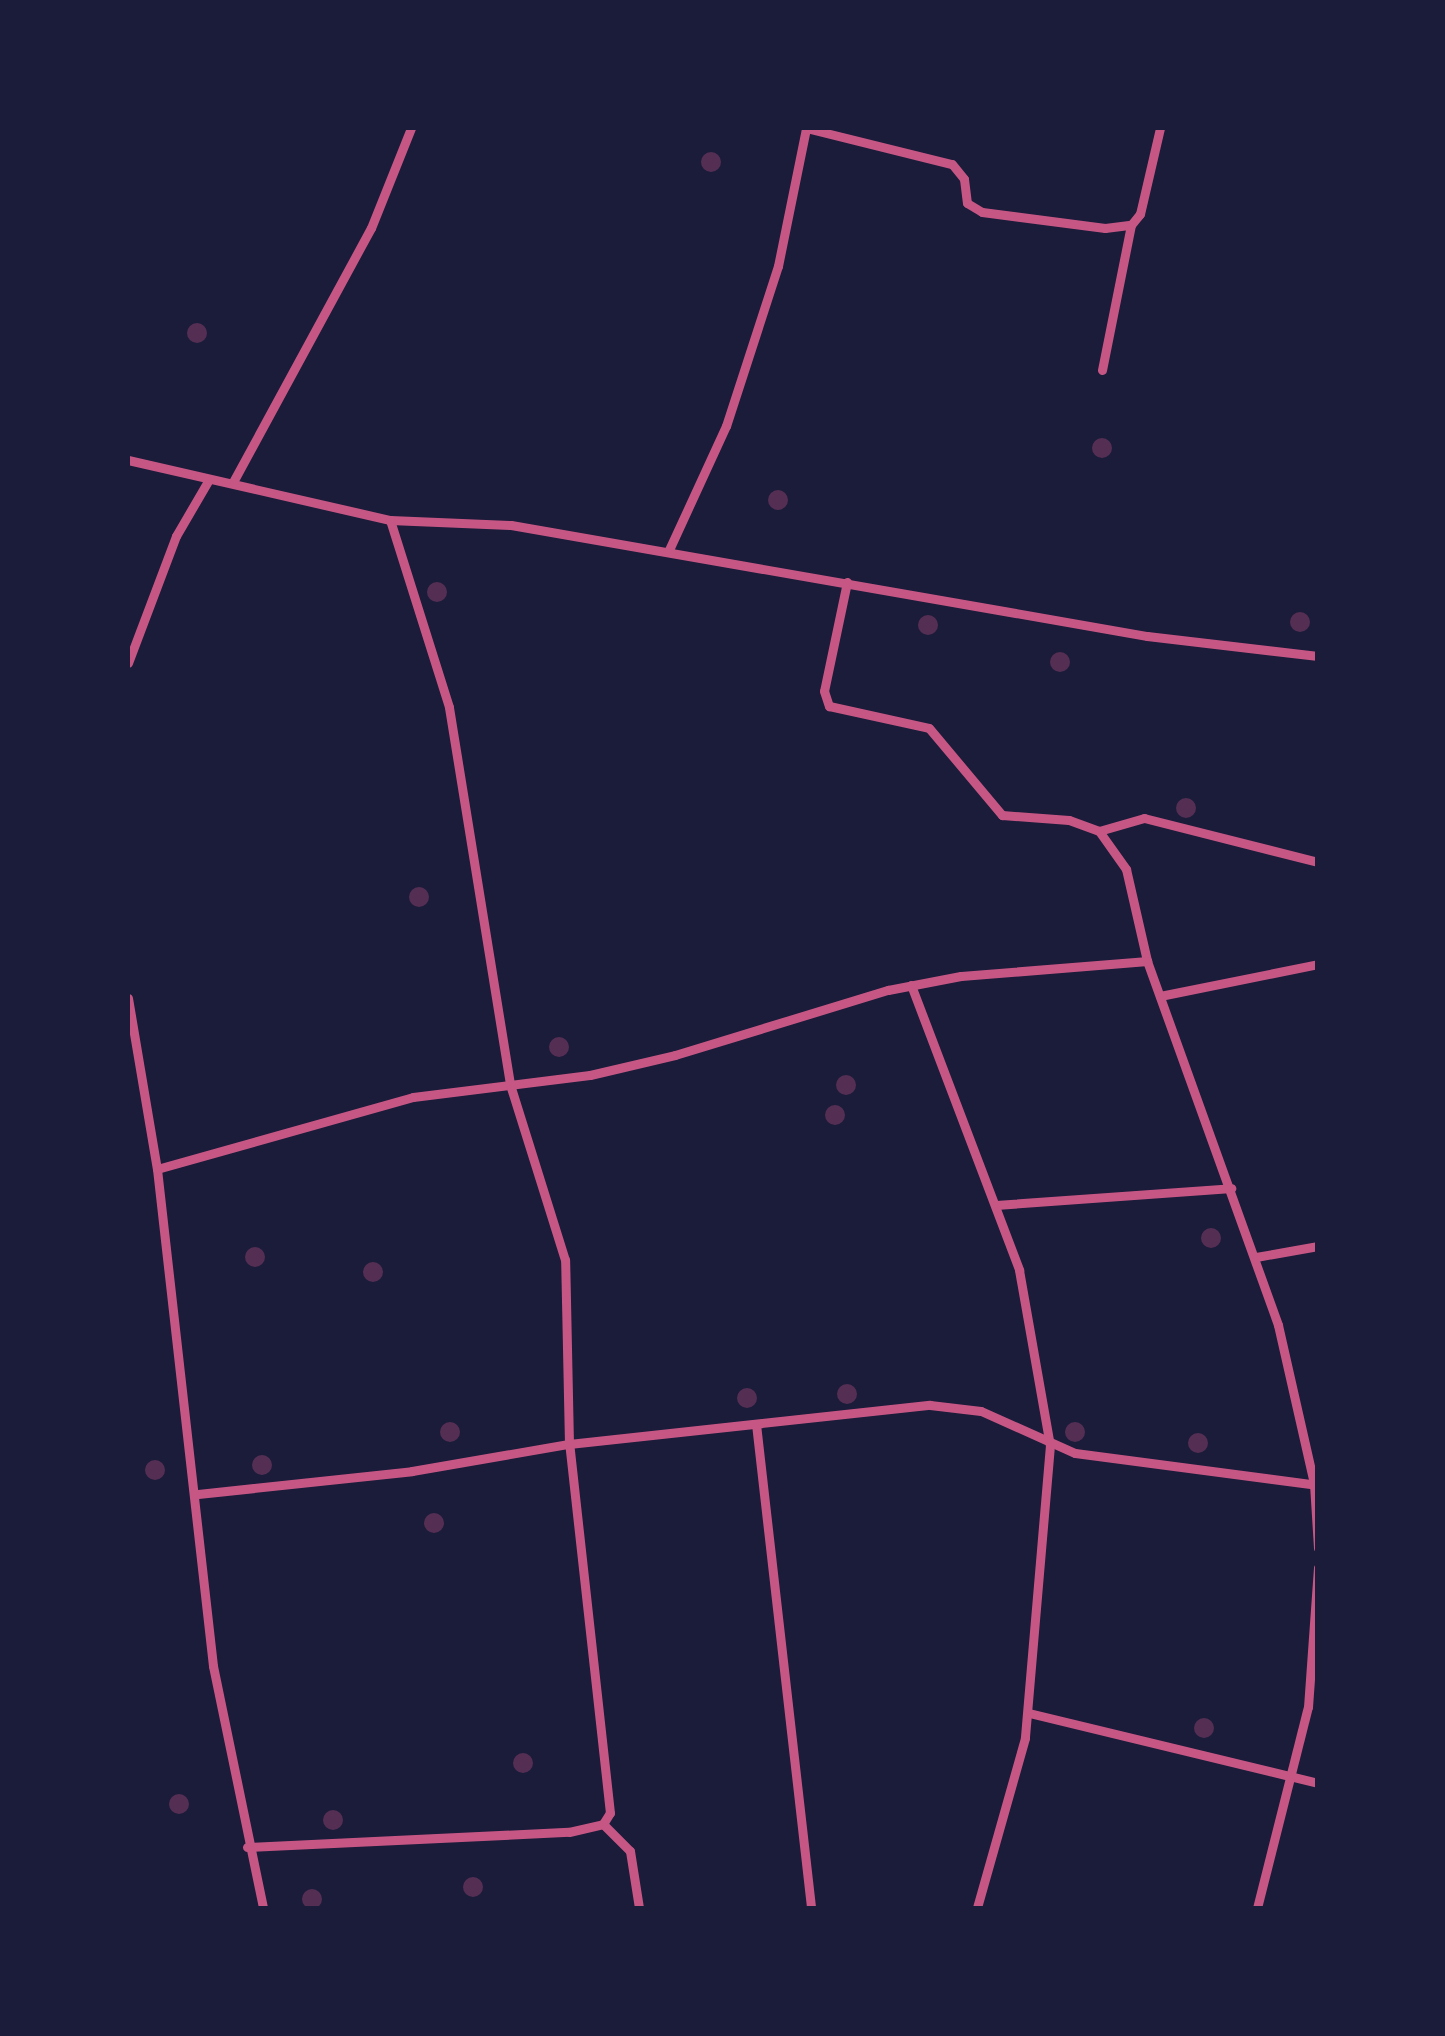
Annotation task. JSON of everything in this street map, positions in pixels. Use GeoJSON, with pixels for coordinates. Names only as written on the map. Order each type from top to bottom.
{"type":"FeatureCollection","features":[{"type":"Feature","properties":{"kind":"street"},"geometry":{"type":"LineString","coordinates":[[234,482],[372,228],[411,128]]}},
{"type":"Feature","properties":{"kind":"street"},"geometry":{"type":"LineString","coordinates":[[668,552],[726,426],[778,266],[806,128],[952,164],[964,179],[967,204],[982,212],[1048,224],[1132,225]]}},
{"type":"Feature","properties":{"kind":"street"},"geometry":{"type":"LineString","coordinates":[[1102,370],[1132,225],[1144,205],[1160,128]]}},
{"type":"Feature","properties":{"kind":"street"},"geometry":{"type":"LineString","coordinates":[[128,460],[390,520],[510,525],[1147,636],[1318,656]]}},
{"type":"Feature","properties":{"kind":"street"},"geometry":{"type":"LineString","coordinates":[[128,663],[131,638],[176,536],[208,481]]}},
{"type":"Feature","properties":{"kind":"street"},"geometry":{"type":"LineString","coordinates":[[390,520],[449,707],[510,1084],[565,1260],[570,1444],[610,1800],[603,1824]]}},
{"type":"Feature","properties":{"kind":"street"},"geometry":{"type":"LineString","coordinates":[[847,582],[824,691],[829,706],[929,728],[1002,815],[1069,820],[1099,830],[1144,818],[1318,862]]}},
{"type":"Feature","properties":{"kind":"street"},"geometry":{"type":"LineString","coordinates":[[1099,830],[1126,869],[1147,961],[1256,1257],[1316,1484],[1318,1548]]}},
{"type":"Feature","properties":{"kind":"street"},"geometry":{"type":"LineString","coordinates":[[157,1169],[340,1114],[675,1055],[911,985],[1147,961]]}},
{"type":"Feature","properties":{"kind":"street"},"geometry":{"type":"LineString","coordinates":[[1160,996],[1318,964]]}},
{"type":"Feature","properties":{"kind":"street"},"geometry":{"type":"LineString","coordinates":[[911,985],[996,1205],[1023,1288],[1050,1445],[1029,1714],[1004,1828],[977,1908]]}},
{"type":"Feature","properties":{"kind":"street"},"geometry":{"type":"LineString","coordinates":[[128,998],[157,1169],[198,1494],[213,1666],[246,1847],[263,1908]]}},
{"type":"Feature","properties":{"kind":"street"},"geometry":{"type":"LineString","coordinates":[[996,1205],[1231,1188]]}},
{"type":"Feature","properties":{"kind":"street"},"geometry":{"type":"LineString","coordinates":[[1256,1257],[1318,1246]]}},
{"type":"Feature","properties":{"kind":"street"},"geometry":{"type":"LineString","coordinates":[[198,1494],[412,1471],[570,1444],[960,1407],[1050,1445],[1099,1458],[1316,1484]]}},
{"type":"Feature","properties":{"kind":"street"},"geometry":{"type":"LineString","coordinates":[[756,1424],[811,1908]]}},
{"type":"Feature","properties":{"kind":"street"},"geometry":{"type":"LineString","coordinates":[[1257,1908],[1294,1778],[1308,1707],[1318,1567]]}},
{"type":"Feature","properties":{"kind":"street"},"geometry":{"type":"LineString","coordinates":[[1029,1714],[1318,1783]]}},
{"type":"Feature","properties":{"kind":"street"},"geometry":{"type":"LineString","coordinates":[[246,1847],[536,1835],[603,1824]]}},
{"type":"Feature","properties":{"kind":"street"},"geometry":{"type":"LineString","coordinates":[[603,1824],[630,1851],[639,1908]]}},
{"type":"Feature","properties":{"kind":"building"},"geometry":{"type":"Polygon","coordinates":[[[711,152],[721,162],[711,172],[701,162],[711,152]]]}},
{"type":"Feature","properties":{"kind":"building"},"geometry":{"type":"Polygon","coordinates":[[[197,323],[207,333],[197,343],[187,333],[197,323]]]}},
{"type":"Feature","properties":{"kind":"building"},"geometry":{"type":"Polygon","coordinates":[[[1102,438],[1112,448],[1102,458],[1092,448],[1102,438]]]}},
{"type":"Feature","properties":{"kind":"building"},"geometry":{"type":"Polygon","coordinates":[[[778,490],[788,500],[778,510],[768,500],[778,490]]]}},
{"type":"Feature","properties":{"kind":"building"},"geometry":{"type":"Polygon","coordinates":[[[437,582],[447,592],[437,602],[427,592],[437,582]]]}},
{"type":"Feature","properties":{"kind":"building"},"geometry":{"type":"Polygon","coordinates":[[[1300,612],[1310,622],[1300,632],[1290,622],[1300,612]]]}},
{"type":"Feature","properties":{"kind":"building"},"geometry":{"type":"Polygon","coordinates":[[[928,615],[938,625],[928,635],[918,625],[928,615]]]}},
{"type":"Feature","properties":{"kind":"building"},"geometry":{"type":"Polygon","coordinates":[[[1060,652],[1070,662],[1060,672],[1050,662],[1060,652]]]}},
{"type":"Feature","properties":{"kind":"building"},"geometry":{"type":"Polygon","coordinates":[[[1186,798],[1196,808],[1186,818],[1176,808],[1186,798]]]}},
{"type":"Feature","properties":{"kind":"building"},"geometry":{"type":"Polygon","coordinates":[[[419,887],[429,897],[419,907],[409,897],[419,887]]]}},
{"type":"Feature","properties":{"kind":"building"},"geometry":{"type":"Polygon","coordinates":[[[559,1037],[569,1047],[559,1057],[549,1047],[559,1037]]]}},
{"type":"Feature","properties":{"kind":"building"},"geometry":{"type":"Polygon","coordinates":[[[846,1075],[856,1085],[846,1095],[836,1085],[846,1075]]]}},
{"type":"Feature","properties":{"kind":"building"},"geometry":{"type":"Polygon","coordinates":[[[835,1105],[845,1115],[835,1125],[825,1115],[835,1105]]]}},
{"type":"Feature","properties":{"kind":"building"},"geometry":{"type":"Polygon","coordinates":[[[1211,1228],[1221,1238],[1211,1248],[1201,1238],[1211,1228]]]}},
{"type":"Feature","properties":{"kind":"building"},"geometry":{"type":"Polygon","coordinates":[[[255,1247],[265,1257],[255,1267],[245,1257],[255,1247]]]}},
{"type":"Feature","properties":{"kind":"building"},"geometry":{"type":"Polygon","coordinates":[[[373,1262],[383,1272],[373,1282],[363,1272],[373,1262]]]}},
{"type":"Feature","properties":{"kind":"building"},"geometry":{"type":"Polygon","coordinates":[[[847,1384],[857,1394],[847,1404],[837,1394],[847,1384]]]}},
{"type":"Feature","properties":{"kind":"building"},"geometry":{"type":"Polygon","coordinates":[[[747,1388],[757,1398],[747,1408],[737,1398],[747,1388]]]}},
{"type":"Feature","properties":{"kind":"building"},"geometry":{"type":"Polygon","coordinates":[[[450,1422],[460,1432],[450,1442],[440,1432],[450,1422]]]}},
{"type":"Feature","properties":{"kind":"building"},"geometry":{"type":"Polygon","coordinates":[[[1075,1422],[1085,1432],[1075,1442],[1065,1432],[1075,1422]]]}},
{"type":"Feature","properties":{"kind":"building"},"geometry":{"type":"Polygon","coordinates":[[[1198,1433],[1208,1443],[1198,1453],[1188,1443],[1198,1433]]]}},
{"type":"Feature","properties":{"kind":"building"},"geometry":{"type":"Polygon","coordinates":[[[262,1455],[272,1465],[262,1475],[252,1465],[262,1455]]]}},
{"type":"Feature","properties":{"kind":"building"},"geometry":{"type":"Polygon","coordinates":[[[155,1460],[165,1470],[155,1480],[145,1470],[155,1460]]]}},
{"type":"Feature","properties":{"kind":"building"},"geometry":{"type":"Polygon","coordinates":[[[434,1513],[444,1523],[434,1533],[424,1523],[434,1513]]]}},
{"type":"Feature","properties":{"kind":"building"},"geometry":{"type":"Polygon","coordinates":[[[1204,1718],[1214,1728],[1204,1738],[1194,1728],[1204,1718]]]}},
{"type":"Feature","properties":{"kind":"building"},"geometry":{"type":"Polygon","coordinates":[[[523,1753],[533,1763],[523,1773],[513,1763],[523,1753]]]}},
{"type":"Feature","properties":{"kind":"building"},"geometry":{"type":"Polygon","coordinates":[[[179,1794],[189,1804],[179,1814],[169,1804],[179,1794]]]}},
{"type":"Feature","properties":{"kind":"building"},"geometry":{"type":"Polygon","coordinates":[[[333,1810],[343,1820],[333,1830],[323,1820],[333,1810]]]}},
{"type":"Feature","properties":{"kind":"building"},"geometry":{"type":"Polygon","coordinates":[[[473,1877],[483,1887],[473,1897],[463,1887],[473,1877]]]}},
{"type":"Feature","properties":{"kind":"building"},"geometry":{"type":"Polygon","coordinates":[[[312,1889],[322,1899],[312,1909],[302,1899],[312,1889]]]}}]}
